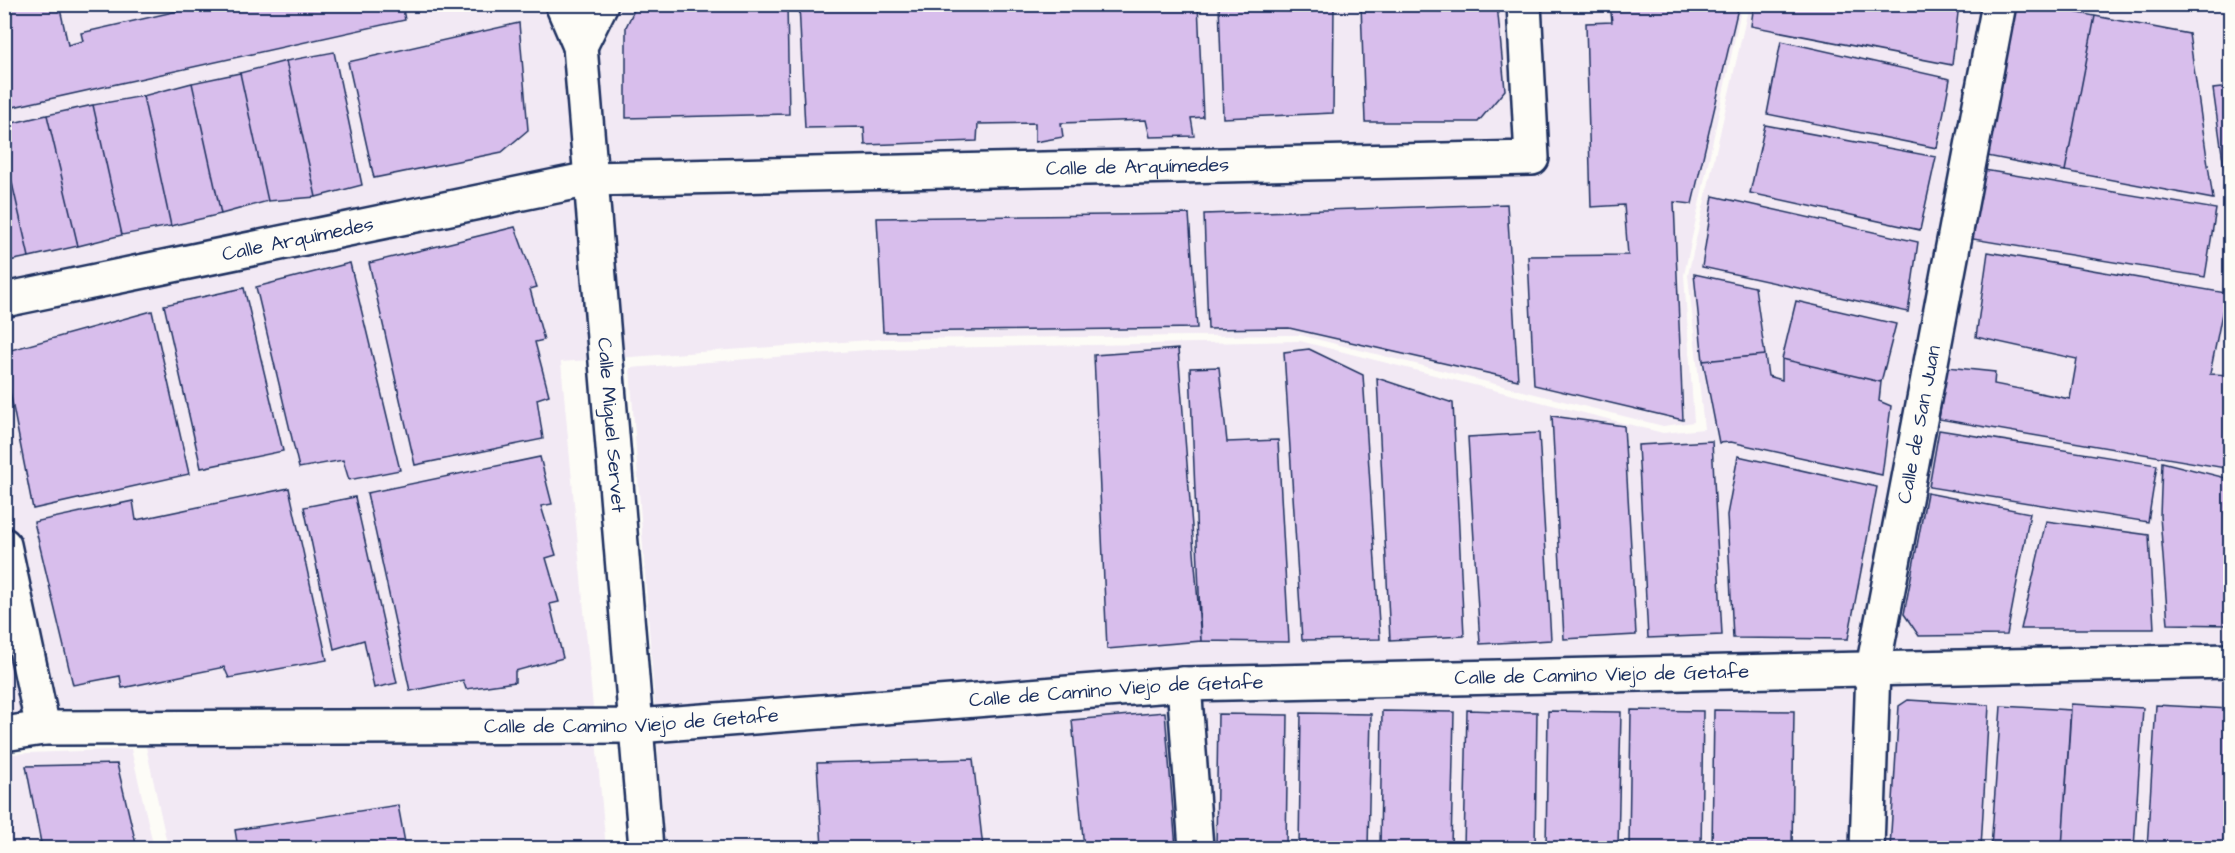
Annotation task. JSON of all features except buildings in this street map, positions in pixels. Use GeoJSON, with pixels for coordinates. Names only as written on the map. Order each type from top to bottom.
{"type":"FeatureCollection","features":[{"type":"Feature","properties":{"kind":"street","name":"Calle Miguel Servet"},"geometry":{"type":"LineString","coordinates":[[562,4],[580,46],[646,849]]}},
{"type":"Feature","properties":{"kind":"street"},"geometry":{"type":"LineString","coordinates":[[580,46],[601,4]]}},
{"type":"Feature","properties":{"kind":"street","name":"Calle de Arquímedes"},"geometry":{"type":"LineString","coordinates":[[590,178],[1532,158],[1524,4]]}},
{"type":"Feature","properties":{"kind":"street","name":"Calle de San Juan"},"geometry":{"type":"LineString","coordinates":[[1868,849],[1873,668],[1999,4]]}},
{"type":"Feature","properties":{"kind":"street","name":"Calle Arquímedes"},"geometry":{"type":"LineString","coordinates":[[4,300],[590,178]]}},
{"type":"Feature","properties":{"kind":"street"},"geometry":{"type":"LineString","coordinates":[[4,545],[43,728]]}},
{"type":"Feature","properties":{"kind":"street","name":"Calle de Camino Viejo de Getafe"},"geometry":{"type":"LineString","coordinates":[[4,734],[43,728],[637,726],[1184,684],[2230,660]]}},
{"type":"Feature","properties":{"kind":"street"},"geometry":{"type":"LineString","coordinates":[[1184,684],[1196,849]]}},
{"type":"Feature","properties":{"kind":"shaded area"},"geometry":{"type":"Polygon","coordinates":[[[4,5],[1742,5],[1684,275],[1694,422],[1663,426],[1300,335],[884,339],[561,362],[606,848],[168,848],[138,710],[73,708],[5,716],[4,5]]]}},
{"type":"Feature","properties":{"kind":"shaded area"},"geometry":{"type":"Polygon","coordinates":[[[1749,5],[2230,5],[2230,848],[665,848],[630,368],[880,349],[1300,341],[1663,433],[1704,429],[1688,275],[1749,5]]]}},
{"type":"Feature","properties":{"kind":"shaded area"},"geometry":{"type":"Polygon","coordinates":[[[131,749],[154,848],[5,848],[4,754],[131,749]]]}}]}
